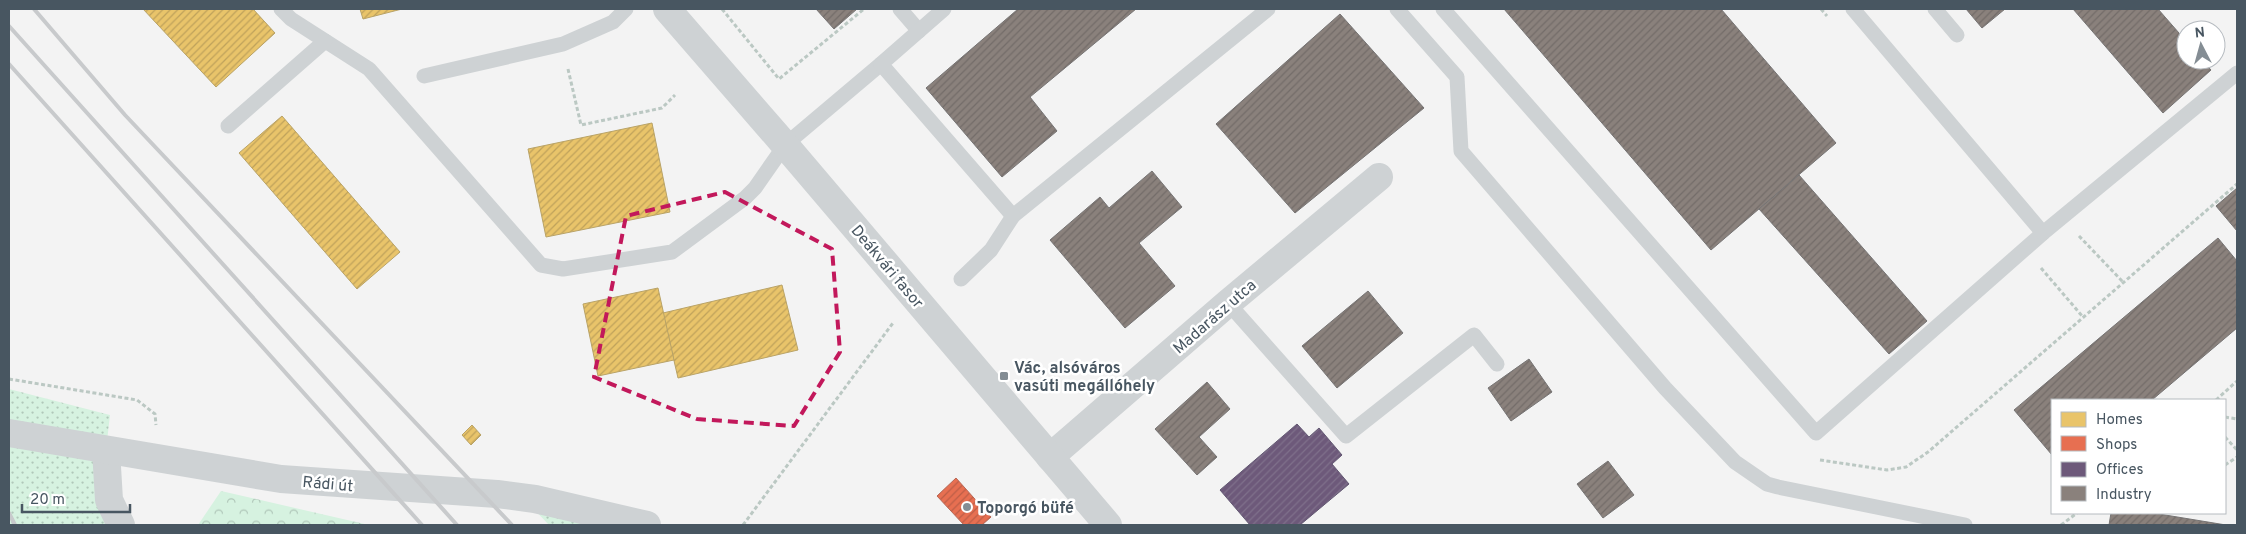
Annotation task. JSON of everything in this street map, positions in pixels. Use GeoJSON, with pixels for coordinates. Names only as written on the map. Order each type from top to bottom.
{"type":"FeatureCollection","features":[{"type":"Feature","properties":{"kind":"street","name":"Deákvári fasor"},"geometry":{"type":"LineString","coordinates":[[667,9],[1108,525]]}},
{"type":"Feature","properties":{"kind":"street","name":"Madarász utca"},"geometry":{"type":"LineString","coordinates":[[1050,457],[1228,303],[1380,177]]}},
{"type":"Feature","properties":{"kind":"street","name":"Rádi út"},"geometry":{"type":"LineString","coordinates":[[9,433],[281,479],[497,494],[575,507],[648,525]]}},
{"type":"Feature","properties":{"kind":"street"},"geometry":{"type":"LineString","coordinates":[[106,450],[109,500],[121,525]]}},
{"type":"Feature","properties":{"kind":"lane"},"geometry":{"type":"LineString","coordinates":[[281,9],[291,19],[369,69],[541,265],[563,269],[672,252],[745,198],[755,188],[785,145],[944,9]]}},
{"type":"Feature","properties":{"kind":"lane"},"geometry":{"type":"LineString","coordinates":[[424,76],[563,44],[613,22],[626,9]]}},
{"type":"Feature","properties":{"kind":"lane"},"geometry":{"type":"LineString","coordinates":[[900,9],[919,31]]}},
{"type":"Feature","properties":{"kind":"lane"},"geometry":{"type":"LineString","coordinates":[[961,279],[991,250],[1013,216],[1268,9]]}},
{"type":"Feature","properties":{"kind":"lane"},"geometry":{"type":"LineString","coordinates":[[1397,9],[1457,77],[1461,151],[1665,388],[1735,462],[1767,484],[1965,525]]}},
{"type":"Feature","properties":{"kind":"lane"},"geometry":{"type":"LineString","coordinates":[[1443,9],[1816,433],[2044,234],[2237,73]]}},
{"type":"Feature","properties":{"kind":"lane"},"geometry":{"type":"LineString","coordinates":[[1853,9],[2044,234]]}},
{"type":"Feature","properties":{"kind":"lane"},"geometry":{"type":"LineString","coordinates":[[1935,9],[1957,35]]}},
{"type":"Feature","properties":{"kind":"lane"},"geometry":{"type":"LineString","coordinates":[[228,126],[325,41]]}},
{"type":"Feature","properties":{"kind":"lane"},"geometry":{"type":"LineString","coordinates":[[881,64],[1013,216]]}},
{"type":"Feature","properties":{"kind":"lane"},"geometry":{"type":"LineString","coordinates":[[1228,303],[1346,436],[1474,335],[1497,364]]}},
{"type":"Feature","properties":{"kind":"path"},"geometry":{"type":"LineString","coordinates":[[722,9],[779,79],[864,9]]}},
{"type":"Feature","properties":{"kind":"path"},"geometry":{"type":"LineString","coordinates":[[563,44],[581,125],[662,108],[675,95]]}},
{"type":"Feature","properties":{"kind":"path"},"geometry":{"type":"LineString","coordinates":[[1818,459],[1887,470],[1906,467],[1928,452],[2237,184]]}},
{"type":"Feature","properties":{"kind":"path"},"geometry":{"type":"LineString","coordinates":[[2076,232],[2123,282]]}},
{"type":"Feature","properties":{"kind":"path"},"geometry":{"type":"LineString","coordinates":[[2036,262],[2083,317]]}},
{"type":"Feature","properties":{"kind":"path"},"geometry":{"type":"LineString","coordinates":[[743,525],[914,297]]}},
{"type":"Feature","properties":{"kind":"path"},"geometry":{"type":"LineString","coordinates":[[9,379],[137,400],[155,414],[157,436],[154,458]]}},
{"type":"Feature","properties":{"kind":"path"},"geometry":{"type":"LineString","coordinates":[[2217,399],[2237,381]]}},
{"type":"Feature","properties":{"kind":"path"},"geometry":{"type":"LineString","coordinates":[[2226,438],[2237,450]]}},
{"type":"Feature","properties":{"kind":"path"},"geometry":{"type":"LineString","coordinates":[[2226,463],[2237,457]]}},
{"type":"Feature","properties":{"kind":"path"},"geometry":{"type":"LineString","coordinates":[[2061,525],[2076,514]]}},
{"type":"Feature","properties":{"kind":"highlighted area"},"geometry":{"type":"Polygon","coordinates":[[[725,192],[832,249],[840,352],[794,426],[697,419],[594,377],[626,216],[725,192]]]}},
{"type":"Feature","properties":{"kind":"green space"},"geometry":{"type":"Polygon","coordinates":[[[9,389],[110,415],[106,450],[116,525],[9,525],[9,389]]]}},
{"type":"Feature","properties":{"kind":"green space"},"geometry":{"type":"Polygon","coordinates":[[[221,491],[369,525],[198,525],[221,491]]]}},
{"type":"Feature","properties":{"kind":"green space"},"geometry":{"type":"Polygon","coordinates":[[[531,506],[619,525],[549,525],[531,506]]]}},
{"type":"Feature","properties":{"kind":"building: Homes"},"geometry":{"type":"Polygon","coordinates":[[[143,9],[253,9],[275,33],[216,87],[143,9]]]}},
{"type":"Feature","properties":{"kind":"building: Homes"},"geometry":{"type":"Polygon","coordinates":[[[360,9],[402,9],[363,19],[360,9]]]}},
{"type":"Feature","properties":{"kind":"building: Homes"},"geometry":{"type":"Polygon","coordinates":[[[282,116],[400,252],[357,289],[239,153],[282,116]]]}},
{"type":"Feature","properties":{"kind":"building: Homes"},"geometry":{"type":"Polygon","coordinates":[[[652,123],[670,212],[546,237],[528,149],[652,123]]]}},
{"type":"Feature","properties":{"kind":"building: Homes"},"geometry":{"type":"Polygon","coordinates":[[[782,285],[798,350],[678,378],[663,313],[782,285]]]}},
{"type":"Feature","properties":{"kind":"building: Homes"},"geometry":{"type":"Polygon","coordinates":[[[658,288],[674,360],[598,376],[583,304],[658,288]]]}},
{"type":"Feature","properties":{"kind":"building: Homes"},"geometry":{"type":"Polygon","coordinates":[[[472,425],[481,435],[471,445],[462,435],[472,425]]]}},
{"type":"Feature","properties":{"kind":"building: Shops"},"geometry":{"type":"Polygon","coordinates":[[[956,478],[991,517],[982,525],[964,525],[937,496],[956,478]]]}},
{"type":"Feature","properties":{"kind":"building: Offices"},"geometry":{"type":"Polygon","coordinates":[[[1297,424],[1309,437],[1319,428],[1342,455],[1332,464],[1349,484],[1300,525],[1250,525],[1220,490],[1297,424]]]}},
{"type":"Feature","properties":{"kind":"building: Industry"},"geometry":{"type":"Polygon","coordinates":[[[816,9],[857,9],[834,29],[816,9]]]}},
{"type":"Feature","properties":{"kind":"building: Industry"},"geometry":{"type":"Polygon","coordinates":[[[1018,9],[1136,9],[1030,97],[1057,131],[1002,177],[926,88],[1018,9]]]}},
{"type":"Feature","properties":{"kind":"building: Industry"},"geometry":{"type":"Polygon","coordinates":[[[1504,9],[1721,9],[1836,143],[1711,250],[1504,9]]]}},
{"type":"Feature","properties":{"kind":"building: Industry"},"geometry":{"type":"Polygon","coordinates":[[[1966,9],[2005,9],[1982,28],[1966,9]]]}},
{"type":"Feature","properties":{"kind":"building: Industry"},"geometry":{"type":"Polygon","coordinates":[[[2073,9],[2158,9],[2176,30],[2176,70],[2211,70],[2163,113],[2073,9]]]}},
{"type":"Feature","properties":{"kind":"building: Industry"},"geometry":{"type":"Polygon","coordinates":[[[1340,14],[1424,108],[1295,213],[1216,124],[1340,14]]]}},
{"type":"Feature","properties":{"kind":"building: Industry"},"geometry":{"type":"Polygon","coordinates":[[[1152,171],[1182,207],[1139,243],[1175,286],[1125,328],[1050,240],[1100,197],[1109,208],[1152,171]]]}},
{"type":"Feature","properties":{"kind":"building: Industry"},"geometry":{"type":"Polygon","coordinates":[[[1799,175],[1927,321],[1889,354],[1759,209],[1799,175]]]}},
{"type":"Feature","properties":{"kind":"building: Industry"},"geometry":{"type":"Polygon","coordinates":[[[2237,188],[2237,231],[2216,206],[2237,188]]]}},
{"type":"Feature","properties":{"kind":"building: Industry"},"geometry":{"type":"Polygon","coordinates":[[[2218,238],[2237,261],[2237,328],[2153,399],[2051,399],[2051,454],[2014,410],[2218,238]]]}},
{"type":"Feature","properties":{"kind":"building: Industry"},"geometry":{"type":"Polygon","coordinates":[[[1368,291],[1403,333],[1337,388],[1302,346],[1368,291]]]}},
{"type":"Feature","properties":{"kind":"building: Industry"},"geometry":{"type":"Polygon","coordinates":[[[1529,359],[1552,392],[1511,421],[1488,388],[1529,359]]]}},
{"type":"Feature","properties":{"kind":"building: Industry"},"geometry":{"type":"Polygon","coordinates":[[[1207,382],[1230,409],[1199,437],[1217,457],[1197,475],[1155,429],[1207,382]]]}},
{"type":"Feature","properties":{"kind":"building: Industry"},"geometry":{"type":"Polygon","coordinates":[[[1608,461],[1634,495],[1603,518],[1577,484],[1608,461]]]}},
{"type":"Feature","properties":{"kind":"building: Industry"},"geometry":{"type":"Polygon","coordinates":[[[2111,514],[2159,514],[2226,525],[2109,525],[2111,514]]]}},
{"type":"Feature","properties":{"kind":"railway"},"geometry":{"type":"LineString","coordinates":[[34,9],[125,115],[512,525]]}},
{"type":"Feature","properties":{"kind":"railway"},"geometry":{"type":"LineString","coordinates":[[9,26],[457,525]]}},
{"type":"Feature","properties":{"kind":"railway"},"geometry":{"type":"LineString","coordinates":[[9,64],[422,525]]}},
{"type":"Feature","properties":{"kind":"railway"},"geometry":{"type":"LineString","coordinates":[[9,513],[15,525]]}},
{"type":"Feature","properties":{"kind":"place","name":"Vác, alsóváros vasúti megállóhely"},"geometry":{"type":"Point","coordinates":[1004,376]}},
{"type":"Feature","properties":{"kind":"place","name":"Toporgó büfé"},"geometry":{"type":"Point","coordinates":[967,507]}}]}
